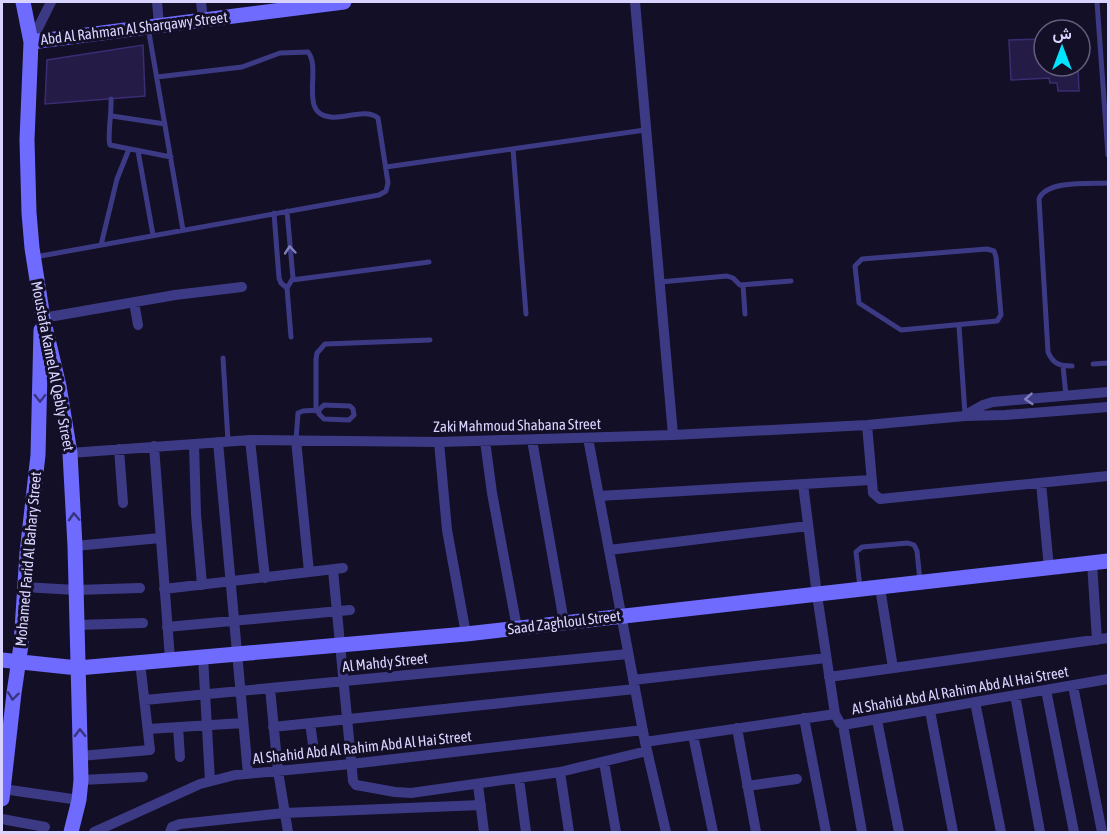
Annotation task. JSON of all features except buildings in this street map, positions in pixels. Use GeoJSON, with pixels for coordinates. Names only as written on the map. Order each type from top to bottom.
{"type":"FeatureCollection","features":[{"type":"Feature","properties":{"kind":"street","name":"Moustafa Kamel Al Qebly Street"},"geometry":{"type":"LineString","coordinates":[[23,2],[31,42],[27,177],[33,257],[43,318],[60,386],[70,453],[75,546],[81,780],[72,832]]}},
{"type":"Feature","properties":{"kind":"street"},"geometry":{"type":"LineString","coordinates":[[31,42],[51,2]]}},
{"type":"Feature","properties":{"kind":"street"},"geometry":{"type":"LineString","coordinates":[[153,25],[157,2]]}},
{"type":"Feature","properties":{"kind":"street"},"geometry":{"type":"LineString","coordinates":[[201,2],[204,19]]}},
{"type":"Feature","properties":{"kind":"street","name":"Abd Al Rahman Al Sharqawy Street"},"geometry":{"type":"LineString","coordinates":[[31,42],[204,19],[262,7],[344,2]]}},
{"type":"Feature","properties":{"kind":"street"},"geometry":{"type":"LineString","coordinates":[[635,2],[673,435]]}},
{"type":"Feature","properties":{"kind":"street"},"geometry":{"type":"LineString","coordinates":[[43,318],[134,302],[242,287]]}},
{"type":"Feature","properties":{"kind":"street"},"geometry":{"type":"LineString","coordinates":[[134,302],[138,325]]}},
{"type":"Feature","properties":{"kind":"street","name":"Mohamed Farid Al Bahary Street"},"geometry":{"type":"LineString","coordinates":[[2,794],[9,661],[24,587],[39,435],[40,343],[43,318]]}},
{"type":"Feature","properties":{"kind":"street","name":"Zaki Mahmoud Shabana Street"},"geometry":{"type":"LineString","coordinates":[[965,416],[993,402],[1108,392]]}},
{"type":"Feature","properties":{"kind":"street","name":"Zaki Mahmoud Shabana Street"},"geometry":{"type":"LineString","coordinates":[[70,453],[250,440],[439,442],[673,435],[867,425],[1108,407]]}},
{"type":"Feature","properties":{"kind":"street"},"geometry":{"type":"LineString","coordinates":[[867,425],[873,493],[880,499],[1108,476]]}},
{"type":"Feature","properties":{"kind":"street"},"geometry":{"type":"LineString","coordinates":[[588,438],[646,747],[666,832]]}},
{"type":"Feature","properties":{"kind":"street"},"geometry":{"type":"LineString","coordinates":[[250,440],[265,578]]}},
{"type":"Feature","properties":{"kind":"street"},"geometry":{"type":"LineString","coordinates":[[296,440],[309,572]]}},
{"type":"Feature","properties":{"kind":"street"},"geometry":{"type":"LineString","coordinates":[[532,440],[564,622]]}},
{"type":"Feature","properties":{"kind":"street"},"geometry":{"type":"LineString","coordinates":[[223,441],[231,582],[248,774]]}},
{"type":"Feature","properties":{"kind":"street"},"geometry":{"type":"LineString","coordinates":[[485,441],[492,493],[517,628]]}},
{"type":"Feature","properties":{"kind":"street"},"geometry":{"type":"LineString","coordinates":[[439,442],[445,520],[466,634]]}},
{"type":"Feature","properties":{"kind":"street"},"geometry":{"type":"LineString","coordinates":[[194,444],[196,514],[202,585]]}},
{"type":"Feature","properties":{"kind":"street"},"geometry":{"type":"LineString","coordinates":[[154,446],[170,659]]}},
{"type":"Feature","properties":{"kind":"street"},"geometry":{"type":"LineString","coordinates":[[119,449],[123,503]]}},
{"type":"Feature","properties":{"kind":"street"},"geometry":{"type":"LineString","coordinates":[[599,496],[872,480]]}},
{"type":"Feature","properties":{"kind":"street"},"geometry":{"type":"LineString","coordinates":[[1041,483],[1049,568]]}},
{"type":"Feature","properties":{"kind":"street"},"geometry":{"type":"LineString","coordinates":[[803,484],[835,714]]}},
{"type":"Feature","properties":{"kind":"street"},"geometry":{"type":"LineString","coordinates":[[609,550],[808,526]]}},
{"type":"Feature","properties":{"kind":"street"},"geometry":{"type":"LineString","coordinates":[[75,546],[160,538]]}},
{"type":"Feature","properties":{"kind":"street","name":"Saad Zaghloul Street"},"geometry":{"type":"LineString","coordinates":[[9,661],[78,668],[466,634],[1108,561]]}},
{"type":"Feature","properties":{"kind":"street"},"geometry":{"type":"LineString","coordinates":[[1092,563],[1097,640]]}},
{"type":"Feature","properties":{"kind":"street"},"geometry":{"type":"LineString","coordinates":[[164,589],[338,569],[336,611],[351,764]]}},
{"type":"Feature","properties":{"kind":"street"},"geometry":{"type":"LineString","coordinates":[[24,587],[76,591],[140,588]]}},
{"type":"Feature","properties":{"kind":"street"},"geometry":{"type":"LineString","coordinates":[[880,588],[892,668]]}},
{"type":"Feature","properties":{"kind":"street"},"geometry":{"type":"LineString","coordinates":[[167,627],[350,610]]}},
{"type":"Feature","properties":{"kind":"street"},"geometry":{"type":"LineString","coordinates":[[77,625],[143,623]]}},
{"type":"Feature","properties":{"kind":"street"},"geometry":{"type":"LineString","coordinates":[[829,677],[1108,638]]}},
{"type":"Feature","properties":{"kind":"street","name":"Al Mahdy Street"},"geometry":{"type":"LineString","coordinates":[[145,700],[628,654]]}},
{"type":"Feature","properties":{"kind":"street"},"geometry":{"type":"LineString","coordinates":[[203,657],[210,781]]}},
{"type":"Feature","properties":{"kind":"street"},"geometry":{"type":"LineString","coordinates":[[273,727],[634,685],[826,658]]}},
{"type":"Feature","properties":{"kind":"street"},"geometry":{"type":"LineString","coordinates":[[80,756],[150,750],[140,662]]}},
{"type":"Feature","properties":{"kind":"street","name":"Al Shahid Abd Al Rahim Abd Al Hai Street"},"geometry":{"type":"LineString","coordinates":[[351,764],[353,781],[356,785],[411,793],[560,772],[604,762],[646,747],[693,735],[835,714],[843,725],[1108,679]]}},
{"type":"Feature","properties":{"kind":"street"},"geometry":{"type":"LineString","coordinates":[[1073,686],[1102,832]]}},
{"type":"Feature","properties":{"kind":"street"},"geometry":{"type":"LineString","coordinates":[[270,688],[278,771],[288,832]]}},
{"type":"Feature","properties":{"kind":"street"},"geometry":{"type":"LineString","coordinates":[[1046,690],[1074,832]]}},
{"type":"Feature","properties":{"kind":"street"},"geometry":{"type":"LineString","coordinates":[[1015,695],[1041,832]]}},
{"type":"Feature","properties":{"kind":"street"},"geometry":{"type":"LineString","coordinates":[[975,702],[1000,832]]}},
{"type":"Feature","properties":{"kind":"street"},"geometry":{"type":"LineString","coordinates":[[930,711],[953,832]]}},
{"type":"Feature","properties":{"kind":"street"},"geometry":{"type":"LineString","coordinates":[[804,718],[826,832]]}},
{"type":"Feature","properties":{"kind":"street"},"geometry":{"type":"LineString","coordinates":[[878,720],[899,832]]}},
{"type":"Feature","properties":{"kind":"street"},"geometry":{"type":"LineString","coordinates":[[148,729],[243,723]]}},
{"type":"Feature","properties":{"kind":"street"},"geometry":{"type":"LineString","coordinates":[[310,723],[313,744]]}},
{"type":"Feature","properties":{"kind":"street"},"geometry":{"type":"LineString","coordinates":[[843,725],[862,832]]}},
{"type":"Feature","properties":{"kind":"street"},"geometry":{"type":"LineString","coordinates":[[177,727],[180,757]]}},
{"type":"Feature","properties":{"kind":"street"},"geometry":{"type":"LineString","coordinates":[[736,729],[756,832]]}},
{"type":"Feature","properties":{"kind":"street","name":"Al Shahid Abd Al Rahim Abd Al Hai Street"},"geometry":{"type":"LineString","coordinates":[[94,832],[210,781],[248,774],[643,730]]}},
{"type":"Feature","properties":{"kind":"street"},"geometry":{"type":"LineString","coordinates":[[693,735],[713,832]]}},
{"type":"Feature","properties":{"kind":"street"},"geometry":{"type":"LineString","coordinates":[[604,762],[616,832]]}},
{"type":"Feature","properties":{"kind":"street"},"geometry":{"type":"LineString","coordinates":[[560,772],[569,832]]}},
{"type":"Feature","properties":{"kind":"street"},"geometry":{"type":"LineString","coordinates":[[81,780],[143,777]]}},
{"type":"Feature","properties":{"kind":"street"},"geometry":{"type":"LineString","coordinates":[[519,778],[526,832]]}},
{"type":"Feature","properties":{"kind":"street"},"geometry":{"type":"LineString","coordinates":[[747,786],[797,778]]}},
{"type":"Feature","properties":{"kind":"street"},"geometry":{"type":"LineString","coordinates":[[478,785],[484,832]]}},
{"type":"Feature","properties":{"kind":"street"},"geometry":{"type":"LineString","coordinates":[[2,794],[79,800]]}},
{"type":"Feature","properties":{"kind":"street"},"geometry":{"type":"LineString","coordinates":[[171,830],[180,824],[284,813],[481,805]]}},
{"type":"Feature","properties":{"kind":"street"},"geometry":{"type":"LineString","coordinates":[[2,819],[45,826]]}},
{"type":"Feature","properties":{"kind":"lane"},"geometry":{"type":"LineString","coordinates":[[1097,2],[1108,155]]}},
{"type":"Feature","properties":{"kind":"lane"},"geometry":{"type":"LineString","coordinates":[[153,25],[157,77],[183,230]]}},
{"type":"Feature","properties":{"kind":"lane"},"geometry":{"type":"LineString","coordinates":[[33,257],[383,194],[388,187],[378,118],[369,114],[333,118],[325,116],[314,106],[312,60],[308,52],[280,53],[242,67],[157,77]]}},
{"type":"Feature","properties":{"kind":"lane"},"geometry":{"type":"LineString","coordinates":[[111,99],[112,116],[108,143],[112,147],[171,157]]}},
{"type":"Feature","properties":{"kind":"lane"},"geometry":{"type":"LineString","coordinates":[[112,116],[165,124]]}},
{"type":"Feature","properties":{"kind":"lane"},"geometry":{"type":"LineString","coordinates":[[386,167],[647,130]]}},
{"type":"Feature","properties":{"kind":"lane"},"geometry":{"type":"LineString","coordinates":[[100,245],[117,179],[129,149]]}},
{"type":"Feature","properties":{"kind":"lane"},"geometry":{"type":"LineString","coordinates":[[513,149],[526,314]]}},
{"type":"Feature","properties":{"kind":"lane"},"geometry":{"type":"LineString","coordinates":[[138,151],[153,235]]}},
{"type":"Feature","properties":{"kind":"lane"},"geometry":{"type":"LineString","coordinates":[[1072,366],[1056,363],[1048,352],[1039,199],[1041,193],[1054,186],[1108,183]]}},
{"type":"Feature","properties":{"kind":"lane"},"geometry":{"type":"LineString","coordinates":[[287,211],[292,280],[287,288],[291,337]]}},
{"type":"Feature","properties":{"kind":"lane"},"geometry":{"type":"LineString","coordinates":[[274,213],[279,278],[287,288]]}},
{"type":"Feature","properties":{"kind":"lane"},"geometry":{"type":"LineString","coordinates":[[994,250],[1000,319],[959,326],[898,329],[885,318],[862,307],[859,303],[856,263],[862,259],[994,250]]}},
{"type":"Feature","properties":{"kind":"lane"},"geometry":{"type":"LineString","coordinates":[[292,280],[429,262]]}},
{"type":"Feature","properties":{"kind":"lane"},"geometry":{"type":"LineString","coordinates":[[660,282],[727,276],[742,285],[791,281]]}},
{"type":"Feature","properties":{"kind":"lane"},"geometry":{"type":"LineString","coordinates":[[742,285],[745,314]]}},
{"type":"Feature","properties":{"kind":"lane"},"geometry":{"type":"LineString","coordinates":[[959,326],[965,416]]}},
{"type":"Feature","properties":{"kind":"lane"},"geometry":{"type":"LineString","coordinates":[[296,440],[298,413],[318,410],[327,405],[350,406],[354,412],[349,420],[327,420],[321,417],[318,410],[316,359],[317,353],[325,344],[430,340]]}},
{"type":"Feature","properties":{"kind":"lane"},"geometry":{"type":"LineString","coordinates":[[223,358],[223,441]]}},
{"type":"Feature","properties":{"kind":"lane"},"geometry":{"type":"LineString","coordinates":[[1093,364],[1108,363]]}},
{"type":"Feature","properties":{"kind":"lane"},"geometry":{"type":"LineString","coordinates":[[1064,366],[1066,396]]}},
{"type":"Feature","properties":{"kind":"lane"},"geometry":{"type":"LineString","coordinates":[[860,590],[856,552],[862,547],[908,543],[914,545],[920,583]]}}]}
